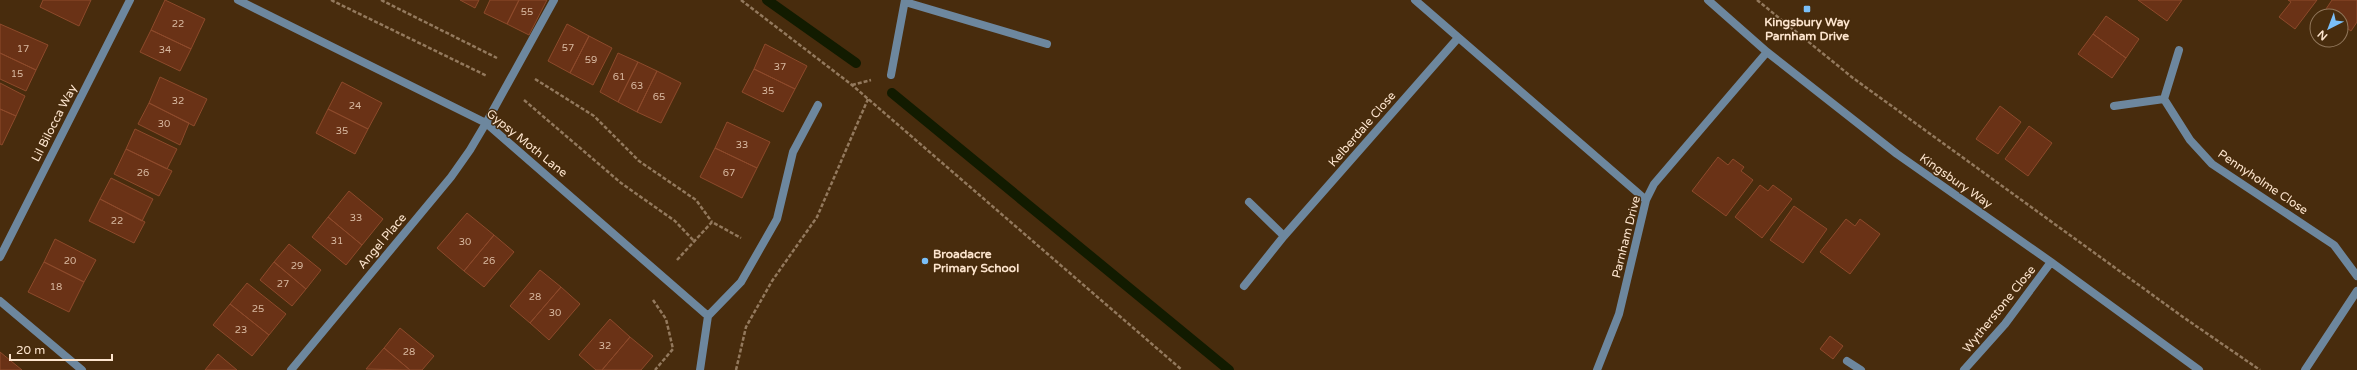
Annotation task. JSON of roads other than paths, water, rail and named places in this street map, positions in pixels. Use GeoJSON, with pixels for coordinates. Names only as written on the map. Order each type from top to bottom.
{"type":"FeatureCollection","features":[{"type":"Feature","properties":{"kind":"street","name":"Lil Bilocca Way"},"geometry":{"type":"LineString","coordinates":[[0,257],[130,0]]}},
{"type":"Feature","properties":{"kind":"street","name":"Gypsy Moth Lane"},"geometry":{"type":"LineString","coordinates":[[238,0],[486,123],[708,316]]}},
{"type":"Feature","properties":{"kind":"street","name":"Angel Place"},"geometry":{"type":"LineString","coordinates":[[291,370],[451,177],[470,150],[486,123],[554,0]]}},
{"type":"Feature","properties":{"kind":"street"},"geometry":{"type":"LineString","coordinates":[[1415,0],[1646,200]]}},
{"type":"Feature","properties":{"kind":"street","name":"Kingsbury Way"},"geometry":{"type":"LineString","coordinates":[[1708,0],[1767,52],[1897,154],[2051,262],[2199,370]]}},
{"type":"Feature","properties":{"kind":"street"},"geometry":{"type":"LineString","coordinates":[[891,75],[905,1],[1048,44]]}},
{"type":"Feature","properties":{"kind":"street","name":"Kelberdale Close"},"geometry":{"type":"LineString","coordinates":[[1244,286],[1284,236],[1458,38]]}},
{"type":"Feature","properties":{"kind":"street"},"geometry":{"type":"LineString","coordinates":[[2114,106],[2164,99],[2180,50]]}},
{"type":"Feature","properties":{"kind":"street","name":"Parnham Drive"},"geometry":{"type":"LineString","coordinates":[[1597,370],[1619,314],[1646,200],[1654,184],[1767,52]]}},
{"type":"Feature","properties":{"kind":"street","name":"Pennyholme Close"},"geometry":{"type":"LineString","coordinates":[[2164,99],[2190,140],[2212,164],[2334,245],[2357,276]]}},
{"type":"Feature","properties":{"kind":"street"},"geometry":{"type":"LineString","coordinates":[[700,370],[708,316],[741,282],[777,219],[793,152],[818,105]]}},
{"type":"Feature","properties":{"kind":"street"},"geometry":{"type":"LineString","coordinates":[[1249,202],[1284,236]]}},
{"type":"Feature","properties":{"kind":"street","name":"Wytherstone Close"},"geometry":{"type":"LineString","coordinates":[[1964,370],[2005,324],[2051,262]]}},
{"type":"Feature","properties":{"kind":"street"},"geometry":{"type":"LineString","coordinates":[[2305,370],[2357,290]]}},
{"type":"Feature","properties":{"kind":"street"},"geometry":{"type":"LineString","coordinates":[[0,301],[82,370]]}},
{"type":"Feature","properties":{"kind":"street"},"geometry":{"type":"LineString","coordinates":[[1847,361],[1861,370]]}},
{"type":"Feature","properties":{"kind":"waterway"},"geometry":{"type":"LineString","coordinates":[[767,0],[856,63]]}},
{"type":"Feature","properties":{"kind":"waterway"},"geometry":{"type":"LineString","coordinates":[[892,93],[1229,370]]}},
{"type":"Feature","properties":{"kind":"place","name":"Kingsbury Way Parnham Drive"},"geometry":{"type":"Point","coordinates":[1807,9]}},
{"type":"Feature","properties":{"kind":"place","name":"Broadacre Primary School"},"geometry":{"type":"Point","coordinates":[925,261]}}]}
